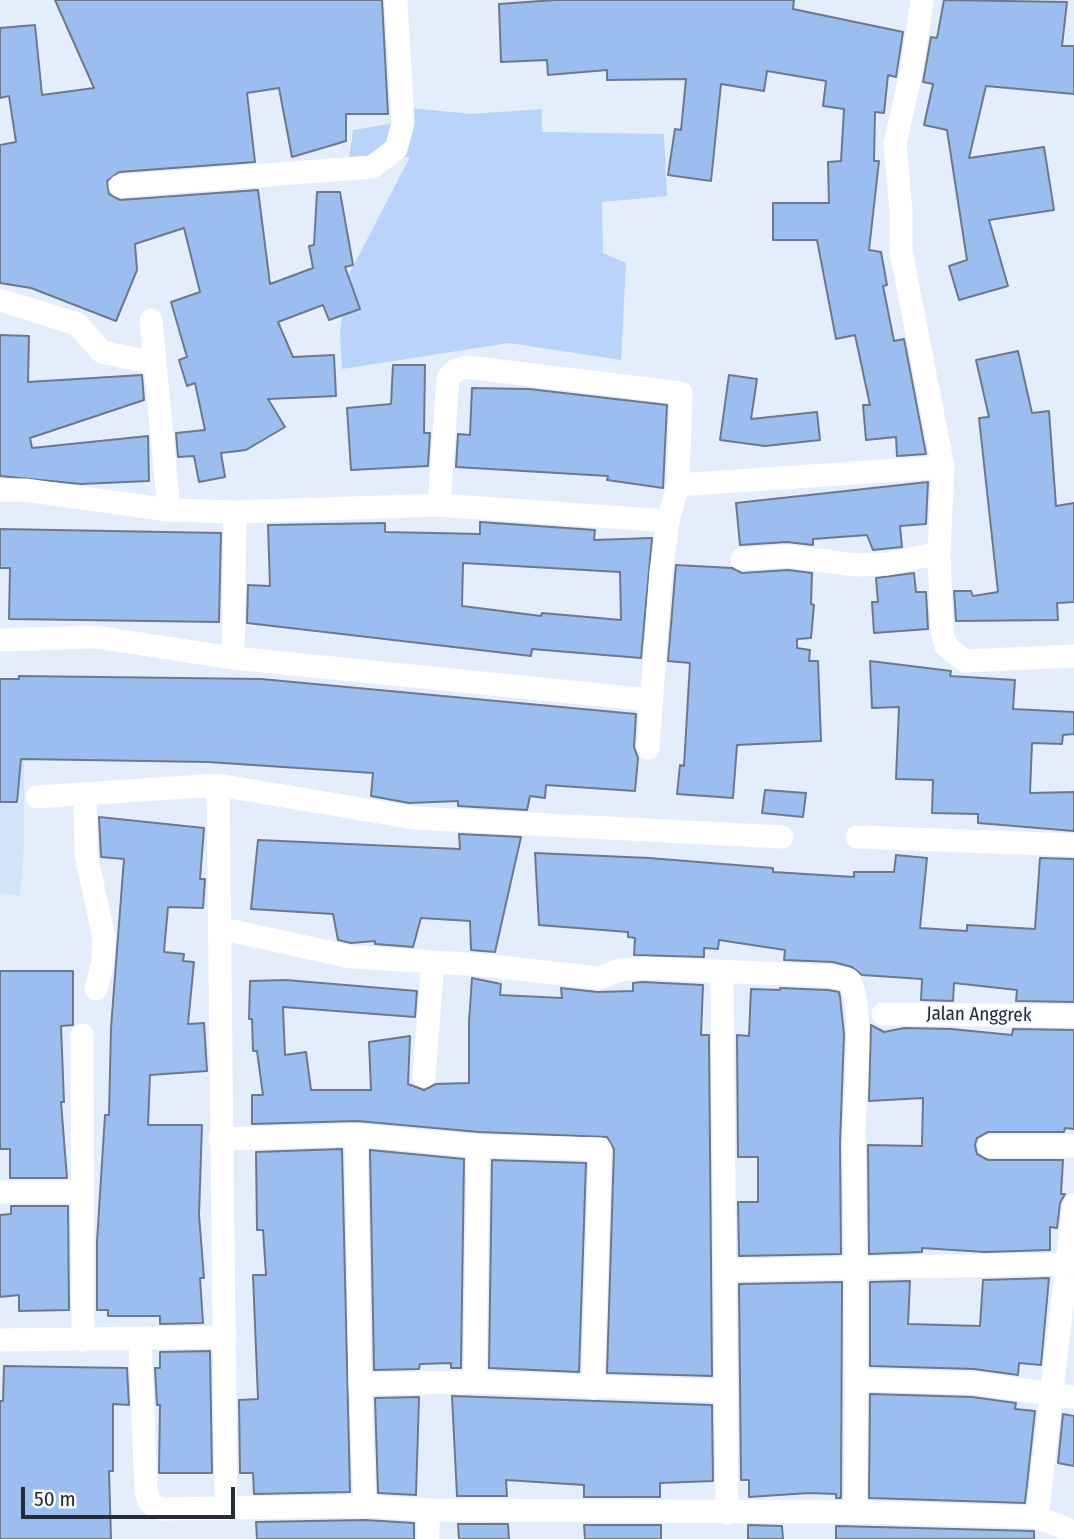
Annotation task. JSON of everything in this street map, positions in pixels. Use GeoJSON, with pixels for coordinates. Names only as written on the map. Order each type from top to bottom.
{"type":"FeatureCollection","features":[{"type":"Feature","properties":{"kind":"street"},"geometry":{"type":"LineString","coordinates":[[120,186],[372,167],[396,149],[403,123],[396,0]]}},
{"type":"Feature","properties":{"kind":"street"},"geometry":{"type":"LineString","coordinates":[[922,0],[912,69],[895,143],[904,279],[943,467],[939,553],[942,632],[946,646],[956,657],[965,661],[991,662],[1074,656]]}},
{"type":"Feature","properties":{"kind":"street"},"geometry":{"type":"LineString","coordinates":[[0,300],[77,324],[102,352],[154,363]]}},
{"type":"Feature","properties":{"kind":"street"},"geometry":{"type":"LineString","coordinates":[[151,320],[169,510]]}},
{"type":"Feature","properties":{"kind":"street"},"geometry":{"type":"LineString","coordinates":[[439,505],[448,378],[456,370],[467,367],[681,393],[678,485],[667,521],[648,748]]}},
{"type":"Feature","properties":{"kind":"street"},"geometry":{"type":"LineString","coordinates":[[678,485],[943,467]]}},
{"type":"Feature","properties":{"kind":"street"},"geometry":{"type":"LineString","coordinates":[[0,490],[26,490],[169,510],[234,512],[439,505],[667,521]]}},
{"type":"Feature","properties":{"kind":"street"},"geometry":{"type":"LineString","coordinates":[[233,658],[234,512]]}},
{"type":"Feature","properties":{"kind":"street"},"geometry":{"type":"LineString","coordinates":[[742,559],[788,556],[855,565],[887,564],[939,553]]}},
{"type":"Feature","properties":{"kind":"street"},"geometry":{"type":"LineString","coordinates":[[0,640],[96,637],[233,658],[651,700]]}},
{"type":"Feature","properties":{"kind":"street"},"geometry":{"type":"LineString","coordinates":[[218,785],[226,1509]]}},
{"type":"Feature","properties":{"kind":"street"},"geometry":{"type":"LineString","coordinates":[[37,797],[218,785],[415,818],[782,837]]}},
{"type":"Feature","properties":{"kind":"street"},"geometry":{"type":"LineString","coordinates":[[85,793],[86,855],[104,938],[103,961],[96,989]]}},
{"type":"Feature","properties":{"kind":"street"},"geometry":{"type":"LineString","coordinates":[[857,837],[1074,845]]}},
{"type":"Feature","properties":{"kind":"street"},"geometry":{"type":"LineString","coordinates":[[219,928],[351,957],[598,978],[620,970],[643,968],[830,976],[849,980],[855,989],[858,1380],[855,1512]]}},
{"type":"Feature","properties":{"kind":"street"},"geometry":{"type":"LineString","coordinates":[[424,1076],[433,962]]}},
{"type":"Feature","properties":{"kind":"street"},"geometry":{"type":"LineString","coordinates":[[722,972],[727,1513]]}},
{"type":"Feature","properties":{"kind":"street","name":"Jalan Anggrek"},"geometry":{"type":"LineString","coordinates":[[883,1014],[1074,1016]]}},
{"type":"Feature","properties":{"kind":"street"},"geometry":{"type":"LineString","coordinates":[[82,1035],[80,1192],[83,1340]]}},
{"type":"Feature","properties":{"kind":"street"},"geometry":{"type":"LineString","coordinates":[[220,1139],[356,1135],[478,1146],[600,1149],[593,1388]]}},
{"type":"Feature","properties":{"kind":"street"},"geometry":{"type":"LineString","coordinates":[[356,1135],[365,1506]]}},
{"type":"Feature","properties":{"kind":"street"},"geometry":{"type":"LineString","coordinates":[[475,1382],[478,1146]]}},
{"type":"Feature","properties":{"kind":"street"},"geometry":{"type":"LineString","coordinates":[[989,1146],[1074,1146]]}},
{"type":"Feature","properties":{"kind":"street"},"geometry":{"type":"LineString","coordinates":[[0,1192],[80,1192]]}},
{"type":"Feature","properties":{"kind":"street"},"geometry":{"type":"LineString","coordinates":[[1037,1517],[1063,1396],[1074,1205]]}},
{"type":"Feature","properties":{"kind":"street"},"geometry":{"type":"LineString","coordinates":[[726,1270],[1071,1263]]}},
{"type":"Feature","properties":{"kind":"street"},"geometry":{"type":"LineString","coordinates":[[0,1340],[225,1337]]}},
{"type":"Feature","properties":{"kind":"street"},"geometry":{"type":"LineString","coordinates":[[140,1339],[146,1492],[150,1503],[160,1509],[365,1506],[428,1510],[855,1512],[1037,1517],[1074,1532]]}},
{"type":"Feature","properties":{"kind":"street"},"geometry":{"type":"LineString","coordinates":[[858,1380],[973,1383],[1063,1396]]}},
{"type":"Feature","properties":{"kind":"street"},"geometry":{"type":"LineString","coordinates":[[360,1384],[475,1382],[726,1391]]}},
{"type":"Feature","properties":{"kind":"street"},"geometry":{"type":"LineString","coordinates":[[428,1510],[428,1539]]}},
{"type":"Feature","properties":{"kind":"shaded area"},"geometry":{"type":"Polygon","coordinates":[[[411,108],[470,114],[542,109],[542,132],[664,134],[667,196],[602,202],[603,253],[626,263],[621,360],[509,343],[342,369],[340,334],[347,278],[410,157],[349,160],[353,130],[401,122],[411,108]]]}},
{"type":"Feature","properties":{"kind":"shaded area"},"geometry":{"type":"Polygon","coordinates":[[[0,723],[24,727],[24,846],[20,896],[0,893],[0,723]]]}},
{"type":"Feature","properties":{"kind":"building"},"geometry":{"type":"Polygon","coordinates":[[[55,0],[382,0],[388,114],[346,114],[346,141],[292,157],[279,88],[247,93],[255,162],[119,172],[107,181],[109,194],[120,200],[258,190],[270,284],[313,268],[309,246],[314,245],[317,192],[340,192],[353,265],[345,267],[360,309],[329,320],[323,305],[278,322],[293,357],[334,355],[336,396],[268,399],[285,427],[246,450],[221,453],[225,477],[199,482],[194,456],[178,457],[176,433],[205,430],[195,383],[187,386],[179,360],[187,357],[171,302],[200,292],[184,228],[135,244],[137,270],[116,321],[31,288],[0,283],[0,145],[16,142],[9,96],[0,98],[0,28],[35,25],[42,95],[94,88],[55,0]]]}},
{"type":"Feature","properties":{"kind":"building"},"geometry":{"type":"Polygon","coordinates":[[[555,0],[794,0],[793,9],[903,32],[896,77],[888,75],[884,113],[875,112],[874,161],[879,161],[869,250],[881,252],[887,285],[883,286],[894,341],[904,339],[926,454],[897,456],[896,437],[866,440],[863,405],[870,405],[855,335],[836,339],[817,240],[773,240],[773,203],[829,203],[828,162],[841,161],[844,109],[823,106],[826,81],[767,71],[764,91],[721,84],[711,181],[668,175],[675,129],[681,130],[686,79],[607,80],[607,70],[548,75],[547,60],[501,62],[499,4],[555,0]]]}},
{"type":"Feature","properties":{"kind":"building"},"geometry":{"type":"Polygon","coordinates":[[[944,0],[1067,2],[1062,46],[1074,46],[1074,94],[986,86],[969,158],[1044,147],[1054,210],[989,220],[1008,286],[959,300],[949,266],[967,260],[947,130],[924,125],[933,84],[923,82],[931,37],[937,38],[944,0]]]}},
{"type":"Feature","properties":{"kind":"building"},"geometry":{"type":"Polygon","coordinates":[[[0,335],[29,336],[28,382],[142,375],[144,400],[30,438],[32,448],[148,436],[149,481],[81,484],[0,476],[0,335]]]}},
{"type":"Feature","properties":{"kind":"building"},"geometry":{"type":"Polygon","coordinates":[[[1018,351],[1032,413],[1049,411],[1056,506],[1074,503],[1074,602],[1057,603],[1058,620],[956,621],[954,591],[971,591],[973,596],[998,592],[979,418],[989,417],[976,360],[1018,351]]]}},
{"type":"Feature","properties":{"kind":"building"},"geometry":{"type":"Polygon","coordinates":[[[393,365],[425,365],[424,433],[430,433],[428,466],[351,470],[347,408],[391,404],[393,365]]]}},
{"type":"Feature","properties":{"kind":"building"},"geometry":{"type":"Polygon","coordinates":[[[729,375],[757,379],[751,419],[817,412],[820,440],[765,446],[720,440],[729,375]]]}},
{"type":"Feature","properties":{"kind":"building"},"geometry":{"type":"Polygon","coordinates":[[[472,388],[529,389],[667,405],[663,488],[607,480],[608,476],[456,467],[458,434],[470,435],[472,388]]]}},
{"type":"Feature","properties":{"kind":"building"},"geometry":{"type":"Polygon","coordinates":[[[928,482],[926,524],[900,526],[902,547],[873,550],[867,535],[813,539],[813,545],[787,542],[740,545],[736,503],[928,482]]]}},
{"type":"Feature","properties":{"kind":"building"},"geometry":{"type":"Polygon","coordinates":[[[480,522],[595,530],[594,540],[652,538],[641,658],[532,649],[531,656],[247,623],[248,585],[270,586],[268,525],[385,523],[385,532],[480,534],[480,522]],[[463,563],[462,606],[541,616],[542,613],[621,620],[620,572],[463,563]]]}},
{"type":"Feature","properties":{"kind":"building"},"geometry":{"type":"Polygon","coordinates":[[[0,529],[221,533],[219,622],[9,619],[10,568],[0,568],[0,529]]]}},
{"type":"Feature","properties":{"kind":"building"},"geometry":{"type":"Polygon","coordinates":[[[676,565],[732,568],[742,573],[788,570],[812,573],[811,604],[814,605],[811,638],[797,639],[797,648],[810,650],[809,661],[818,661],[821,741],[737,745],[733,798],[677,794],[680,765],[684,766],[690,663],[668,661],[676,565]]]}},
{"type":"Feature","properties":{"kind":"building"},"geometry":{"type":"Polygon","coordinates":[[[914,573],[916,592],[926,592],[928,629],[874,633],[872,602],[878,602],[876,578],[914,573]]]}},
{"type":"Feature","properties":{"kind":"building"},"geometry":{"type":"Polygon","coordinates":[[[870,661],[951,671],[950,676],[1015,680],[1013,709],[1074,712],[1074,734],[1063,735],[1062,744],[1032,743],[1030,793],[1074,792],[1074,831],[978,823],[978,814],[932,813],[933,780],[896,779],[899,707],[872,708],[870,661]]]}},
{"type":"Feature","properties":{"kind":"building"},"geometry":{"type":"Polygon","coordinates":[[[19,676],[261,679],[636,714],[634,747],[638,758],[635,791],[546,785],[545,798],[530,796],[527,810],[458,806],[458,801],[409,803],[371,796],[373,773],[208,762],[21,759],[17,802],[0,802],[0,679],[19,679],[19,676]]]}},
{"type":"Feature","properties":{"kind":"building"},"geometry":{"type":"Polygon","coordinates":[[[765,790],[806,793],[803,817],[762,813],[765,790]]]}},
{"type":"Feature","properties":{"kind":"building"},"geometry":{"type":"Polygon","coordinates":[[[99,817],[204,828],[200,879],[205,879],[203,908],[168,907],[164,952],[184,954],[183,961],[194,962],[188,1024],[204,1023],[207,1071],[150,1075],[148,1125],[202,1125],[199,1215],[204,1278],[200,1278],[203,1323],[160,1324],[160,1316],[108,1316],[108,1310],[97,1310],[97,1242],[105,1115],[109,1115],[111,1028],[124,859],[101,857],[99,817]]]}},
{"type":"Feature","properties":{"kind":"building"},"geometry":{"type":"Polygon","coordinates":[[[459,834],[521,837],[495,952],[471,950],[470,921],[421,918],[413,947],[375,944],[375,941],[351,943],[338,940],[333,914],[251,909],[258,840],[460,849],[459,834]]]}},
{"type":"Feature","properties":{"kind":"building"},"geometry":{"type":"Polygon","coordinates":[[[535,853],[649,858],[773,868],[773,872],[854,877],[854,872],[894,872],[896,855],[927,858],[920,928],[967,931],[967,925],[1035,929],[1040,858],[1074,859],[1074,1002],[1016,1001],[1017,990],[954,983],[953,1001],[921,1000],[922,979],[862,975],[852,967],[833,962],[784,960],[785,950],[719,940],[718,949],[704,948],[704,957],[634,955],[635,938],[628,937],[628,932],[539,925],[535,853]]]}},
{"type":"Feature","properties":{"kind":"building"},"geometry":{"type":"Polygon","coordinates":[[[0,971],[73,971],[73,1025],[61,1026],[64,1102],[61,1102],[67,1178],[10,1178],[10,1149],[0,1149],[0,971]]]}},
{"type":"Feature","properties":{"kind":"building"},"geometry":{"type":"Polygon","coordinates":[[[472,978],[501,984],[500,995],[562,998],[561,988],[597,992],[633,991],[633,983],[643,982],[703,985],[701,1035],[709,1035],[712,1376],[607,1373],[614,1149],[607,1137],[479,1132],[357,1121],[252,1124],[252,1095],[263,1095],[257,1051],[253,1051],[252,1019],[249,1019],[250,981],[286,980],[417,991],[415,1017],[283,1007],[285,1055],[306,1052],[311,1090],[371,1090],[369,1042],[410,1036],[408,1084],[424,1090],[436,1084],[469,1083],[472,978]]]}},
{"type":"Feature","properties":{"kind":"building"},"geometry":{"type":"Polygon","coordinates":[[[751,989],[839,992],[844,1034],[840,1143],[841,1254],[739,1256],[738,1202],[758,1202],[758,1157],[738,1157],[737,1035],[749,1036],[751,989]]]}},
{"type":"Feature","properties":{"kind":"building"},"geometry":{"type":"Polygon","coordinates":[[[871,1025],[884,1032],[904,1028],[951,1029],[1012,1035],[1013,1029],[1074,1030],[1074,1129],[1065,1128],[1064,1132],[988,1132],[977,1138],[975,1145],[977,1154],[988,1160],[1063,1160],[1061,1194],[1065,1194],[1060,1203],[1057,1228],[1050,1227],[1050,1250],[985,1252],[922,1248],[922,1252],[869,1254],[868,1145],[922,1146],[923,1098],[869,1101],[871,1025]]]}},
{"type":"Feature","properties":{"kind":"building"},"geometry":{"type":"Polygon","coordinates":[[[342,1149],[350,1492],[254,1494],[253,1473],[240,1473],[239,1400],[258,1399],[253,1275],[266,1275],[263,1230],[257,1230],[256,1152],[342,1149]]]}},
{"type":"Feature","properties":{"kind":"building"},"geometry":{"type":"Polygon","coordinates":[[[370,1150],[464,1159],[461,1368],[451,1368],[451,1363],[420,1364],[419,1369],[374,1370],[370,1150]]]}},
{"type":"Feature","properties":{"kind":"building"},"geometry":{"type":"Polygon","coordinates":[[[492,1160],[586,1163],[579,1372],[489,1368],[492,1160]]]}},
{"type":"Feature","properties":{"kind":"building"},"geometry":{"type":"Polygon","coordinates":[[[11,1206],[68,1206],[69,1310],[19,1311],[19,1295],[0,1297],[0,1215],[11,1214],[11,1206]]]}},
{"type":"Feature","properties":{"kind":"building"},"geometry":{"type":"Polygon","coordinates":[[[1049,1278],[1041,1365],[1019,1363],[1018,1375],[974,1369],[870,1366],[870,1282],[910,1281],[908,1324],[980,1326],[983,1280],[1049,1278]]]}},
{"type":"Feature","properties":{"kind":"building"},"geometry":{"type":"Polygon","coordinates":[[[842,1282],[841,1498],[836,1498],[836,1494],[809,1493],[749,1497],[749,1480],[741,1480],[739,1284],[842,1282]]]}},
{"type":"Feature","properties":{"kind":"building"},"geometry":{"type":"Polygon","coordinates":[[[210,1351],[212,1473],[159,1473],[160,1405],[157,1405],[155,1368],[160,1368],[160,1352],[210,1351]]]}},
{"type":"Feature","properties":{"kind":"building"},"geometry":{"type":"Polygon","coordinates":[[[4,1366],[127,1368],[129,1405],[113,1404],[113,1471],[109,1471],[111,1539],[0,1539],[0,1401],[3,1401],[4,1366]]]}},
{"type":"Feature","properties":{"kind":"building"},"geometry":{"type":"Polygon","coordinates":[[[870,1394],[972,1397],[1016,1403],[1015,1409],[1035,1411],[1025,1503],[869,1498],[870,1394]]]}},
{"type":"Feature","properties":{"kind":"building"},"geometry":{"type":"Polygon","coordinates":[[[452,1396],[712,1405],[713,1481],[660,1483],[660,1497],[584,1497],[584,1485],[506,1480],[507,1496],[457,1496],[452,1396]]]}},
{"type":"Feature","properties":{"kind":"building"},"geometry":{"type":"Polygon","coordinates":[[[419,1397],[416,1495],[378,1493],[375,1398],[419,1397]]]}},
{"type":"Feature","properties":{"kind":"building"},"geometry":{"type":"Polygon","coordinates":[[[1063,1414],[1074,1416],[1074,1466],[1058,1463],[1063,1414]]]}},
{"type":"Feature","properties":{"kind":"building"},"geometry":{"type":"Polygon","coordinates":[[[365,1520],[414,1523],[414,1539],[257,1539],[256,1522],[365,1520]]]}},
{"type":"Feature","properties":{"kind":"building"},"geometry":{"type":"Polygon","coordinates":[[[458,1524],[508,1524],[509,1539],[459,1539],[458,1524]]]}},
{"type":"Feature","properties":{"kind":"building"},"geometry":{"type":"Polygon","coordinates":[[[584,1525],[661,1525],[661,1539],[585,1539],[584,1525]]]}},
{"type":"Feature","properties":{"kind":"building"},"geometry":{"type":"Polygon","coordinates":[[[748,1525],[782,1526],[783,1539],[748,1539],[748,1525]]]}},
{"type":"Feature","properties":{"kind":"building"},"geometry":{"type":"Polygon","coordinates":[[[836,1526],[1034,1531],[1034,1539],[836,1539],[836,1526]]]}}]}
